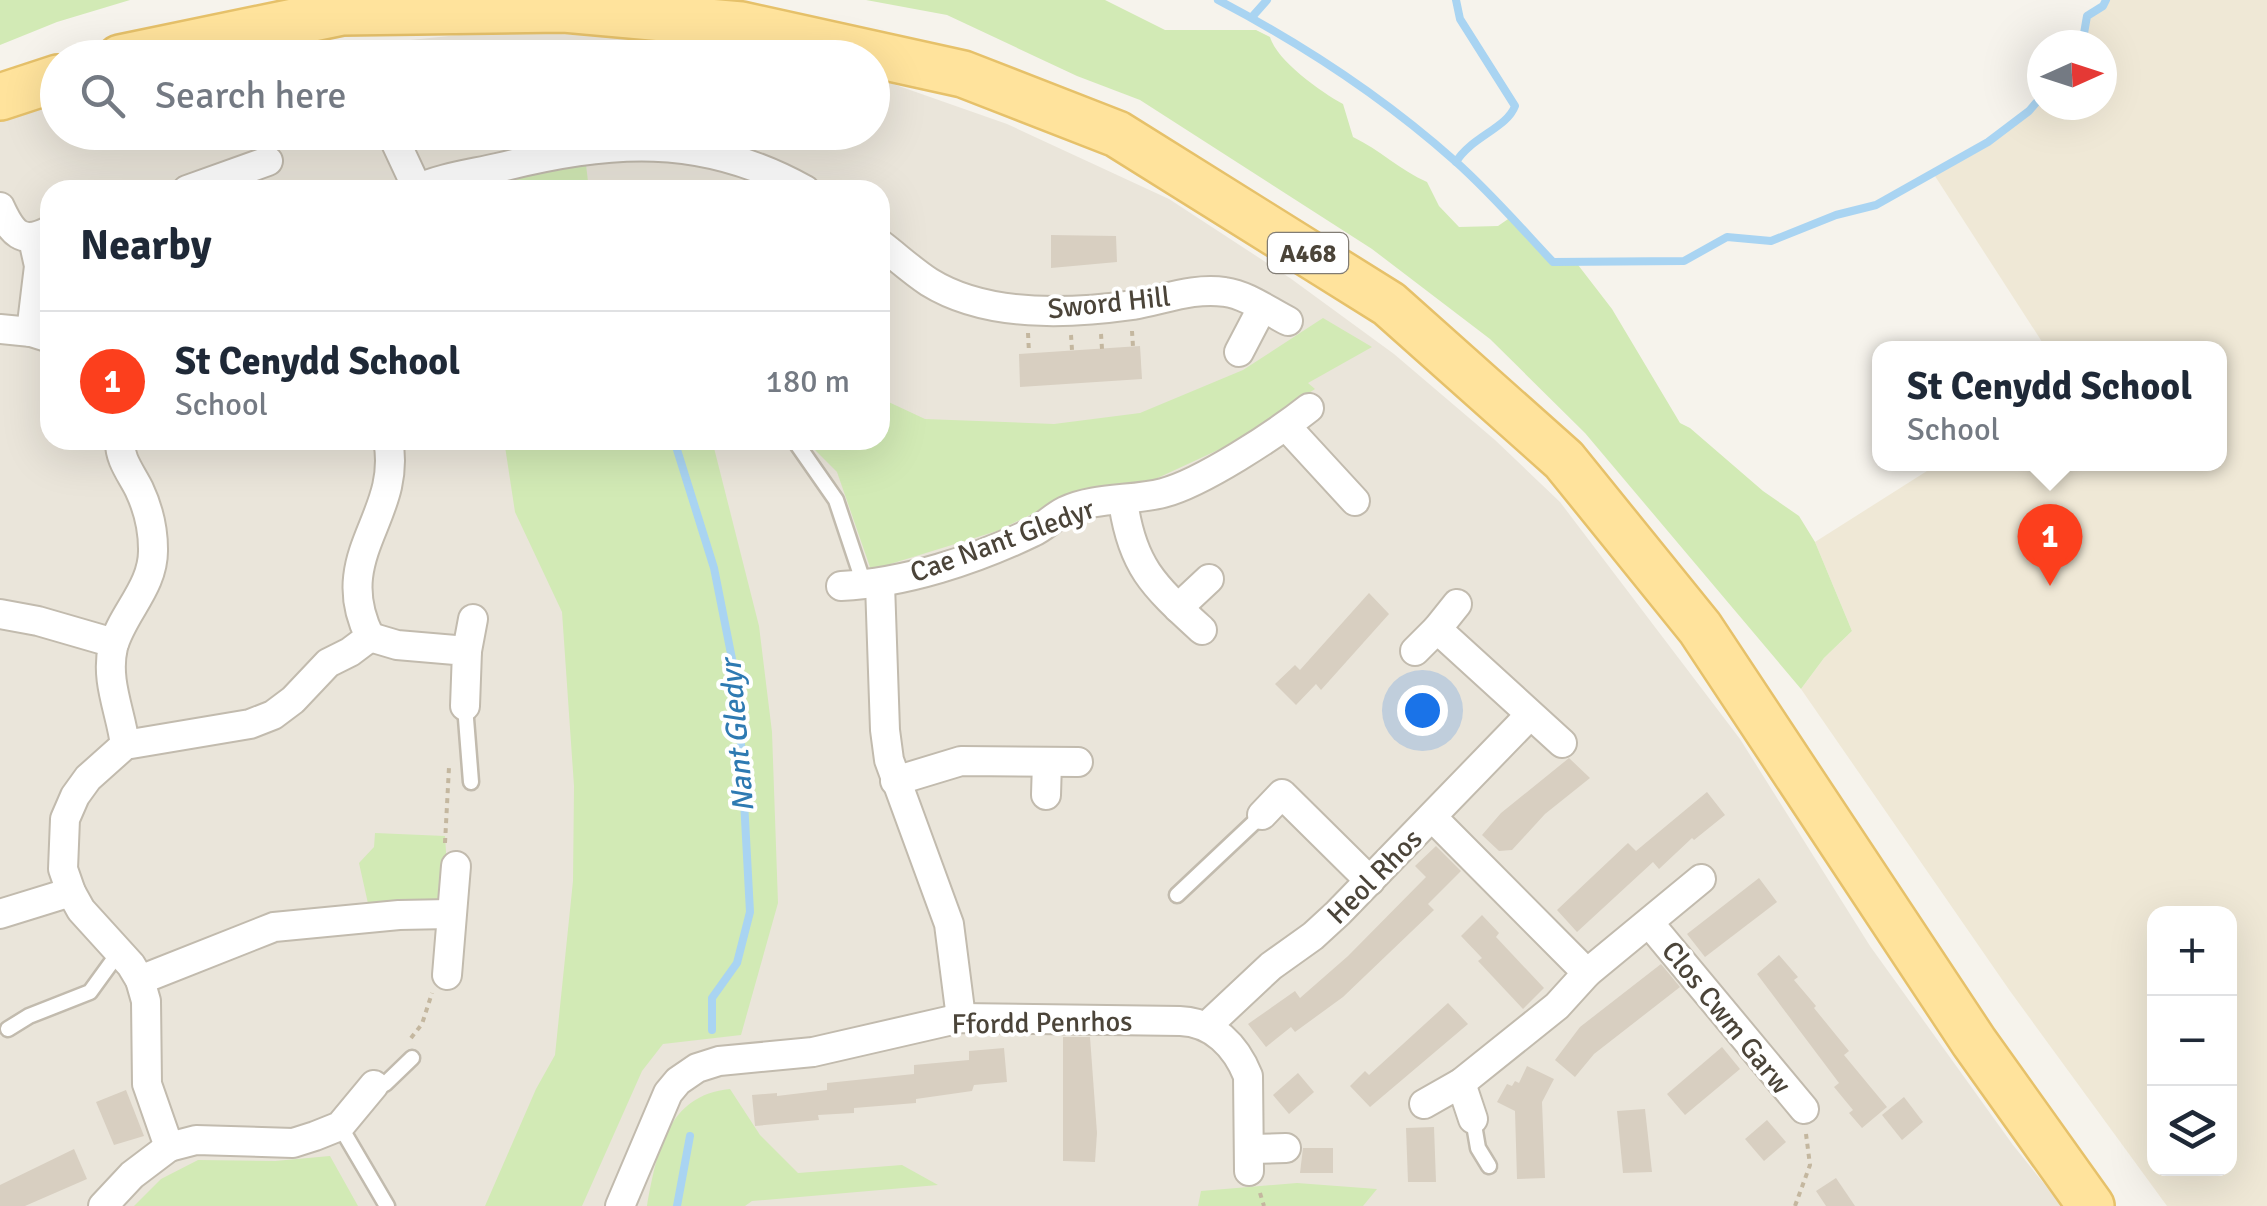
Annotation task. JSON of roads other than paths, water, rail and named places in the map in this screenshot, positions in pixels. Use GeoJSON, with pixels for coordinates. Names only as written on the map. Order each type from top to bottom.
{"type":"FeatureCollection","features":[{"type":"Feature","properties":{"kind":"main road","name":"A468"},"geometry":{"type":"LineString","coordinates":[[207,40],[342,12],[564,8],[742,25],[810,40]]}},
{"type":"Feature","properties":{"kind":"main road","name":"A468"},"geometry":{"type":"LineString","coordinates":[[890,58],[963,74],[1117,134],[1389,304],[1564,460],[1700,628],[1964,1026],[2091,1206]]}},
{"type":"Feature","properties":{"kind":"main road"},"geometry":{"type":"LineString","coordinates":[[0,97],[40,84]]}},
{"type":"Feature","properties":{"kind":"street"},"geometry":{"type":"LineString","coordinates":[[399,150],[412,180]]}},
{"type":"Feature","properties":{"kind":"street"},"geometry":{"type":"LineString","coordinates":[[451,180],[574,150]]}},
{"type":"Feature","properties":{"kind":"street"},"geometry":{"type":"LineString","coordinates":[[688,150],[726,156],[787,180]]}},
{"type":"Feature","properties":{"kind":"street"},"geometry":{"type":"LineString","coordinates":[[241,180],[268,160]]}},
{"type":"Feature","properties":{"kind":"street"},"geometry":{"type":"LineString","coordinates":[[0,207],[10,226],[22,237],[40,234]]}},
{"type":"Feature","properties":{"kind":"street"},"geometry":{"type":"LineString","coordinates":[[0,329],[40,335],[40,250]]}},
{"type":"Feature","properties":{"kind":"street","name":"Sword Hill"},"geometry":{"type":"LineString","coordinates":[[890,252],[930,282],[996,305],[1073,311],[1134,305],[1202,291],[1226,292],[1288,321]]}},
{"type":"Feature","properties":{"kind":"street"},"geometry":{"type":"LineString","coordinates":[[1239,352],[1262,308]]}},
{"type":"Feature","properties":{"kind":"street","name":"Cae Nant Gledyr"},"geometry":{"type":"LineString","coordinates":[[961,1018],[950,924],[895,781],[862,585],[1019,538],[1065,511],[1086,504],[1168,492],[1286,426],[1309,408]]}},
{"type":"Feature","properties":{"kind":"street"},"geometry":{"type":"LineString","coordinates":[[1286,426],[1355,502]]}},
{"type":"Feature","properties":{"kind":"street"},"geometry":{"type":"LineString","coordinates":[[122,450],[126,467],[147,509],[153,554],[148,577],[114,642],[111,682],[122,720],[124,745]]}},
{"type":"Feature","properties":{"kind":"street"},"geometry":{"type":"LineString","coordinates":[[370,637],[358,602],[358,574],[361,551],[384,503],[390,477],[389,450]]}},
{"type":"Feature","properties":{"kind":"street"},"geometry":{"type":"LineString","coordinates":[[1123,501],[1127,531],[1145,573],[1202,630]]}},
{"type":"Feature","properties":{"kind":"street"},"geometry":{"type":"LineString","coordinates":[[1178,608],[1210,579]]}},
{"type":"Feature","properties":{"kind":"street"},"geometry":{"type":"LineString","coordinates":[[1415,651],[1457,604]]}},
{"type":"Feature","properties":{"kind":"street"},"geometry":{"type":"LineString","coordinates":[[0,614],[114,642]]}},
{"type":"Feature","properties":{"kind":"street"},"geometry":{"type":"LineString","coordinates":[[465,706],[467,651],[473,619]]}},
{"type":"Feature","properties":{"kind":"street"},"geometry":{"type":"LineString","coordinates":[[1437,629],[1562,743]]}},
{"type":"Feature","properties":{"kind":"street"},"geometry":{"type":"LineString","coordinates":[[370,637],[397,645],[467,651]]}},
{"type":"Feature","properties":{"kind":"street"},"geometry":{"type":"LineString","coordinates":[[169,1147],[148,1084],[146,1001],[140,980],[80,910],[63,869],[65,820],[74,796],[124,745],[250,724],[273,715],[328,663],[370,637]]}},
{"type":"Feature","properties":{"kind":"street","name":"Heol Rhos"},"geometry":{"type":"LineString","coordinates":[[1208,1024],[1272,966],[1313,936],[1529,716]]}},
{"type":"Feature","properties":{"kind":"street"},"geometry":{"type":"LineString","coordinates":[[895,781],[961,761],[1078,762]]}},
{"type":"Feature","properties":{"kind":"street"},"geometry":{"type":"LineString","coordinates":[[1046,794],[1047,762]]}},
{"type":"Feature","properties":{"kind":"street"},"geometry":{"type":"LineString","coordinates":[[1281,794],[1370,881]]}},
{"type":"Feature","properties":{"kind":"street"},"geometry":{"type":"LineString","coordinates":[[1433,818],[1587,973]]}},
{"type":"Feature","properties":{"kind":"street"},"geometry":{"type":"LineString","coordinates":[[447,975],[456,866]]}},
{"type":"Feature","properties":{"kind":"street","name":"Clos Cwm Garw"},"geometry":{"type":"LineString","coordinates":[[1424,1104],[1461,1083],[1557,1006],[1587,973],[1701,879]]}},
{"type":"Feature","properties":{"kind":"street"},"geometry":{"type":"LineString","coordinates":[[0,914],[71,892]]}},
{"type":"Feature","properties":{"kind":"street"},"geometry":{"type":"LineString","coordinates":[[140,980],[274,927],[399,914],[450,914]]}},
{"type":"Feature","properties":{"kind":"street","name":"Clos Cwm Garw"},"geometry":{"type":"LineString","coordinates":[[1650,924],[1804,1110]]}},
{"type":"Feature","properties":{"kind":"street","name":"Ffordd Penrhos"},"geometry":{"type":"LineString","coordinates":[[620,1206],[668,1094],[678,1080],[719,1061],[813,1052],[961,1018],[1208,1024]]}},
{"type":"Feature","properties":{"kind":"street"},"geometry":{"type":"LineString","coordinates":[[1208,1024],[1242,1062],[1248,1076],[1250,1160],[1286,1148]]}},
{"type":"Feature","properties":{"kind":"street"},"geometry":{"type":"LineString","coordinates":[[1461,1083],[1473,1119]]}},
{"type":"Feature","properties":{"kind":"street"},"geometry":{"type":"LineString","coordinates":[[103,1206],[132,1175],[169,1147],[226,1138],[294,1142],[340,1126],[374,1085]]}},
{"type":"Feature","properties":{"kind":"lane"},"geometry":{"type":"LineString","coordinates":[[801,450],[836,500],[862,585]]}},
{"type":"Feature","properties":{"kind":"lane"},"geometry":{"type":"LineString","coordinates":[[465,706],[470,782]]}},
{"type":"Feature","properties":{"kind":"lane"},"geometry":{"type":"LineString","coordinates":[[1177,895],[1281,794]]}},
{"type":"Feature","properties":{"kind":"lane"},"geometry":{"type":"LineString","coordinates":[[8,1028],[90,992],[119,952]]}},
{"type":"Feature","properties":{"kind":"lane"},"geometry":{"type":"LineString","coordinates":[[374,1085],[385,1084],[412,1058]]}},
{"type":"Feature","properties":{"kind":"lane"},"geometry":{"type":"LineString","coordinates":[[1473,1119],[1478,1148],[1488,1166]]}},
{"type":"Feature","properties":{"kind":"lane"},"geometry":{"type":"LineString","coordinates":[[340,1126],[387,1206]]}},
{"type":"Feature","properties":{"kind":"waterway"},"geometry":{"type":"LineString","coordinates":[[1218,0],[1312,54],[1400,115],[1468,173],[1553,262],[1684,261],[1727,237],[1771,241],[1836,215],[1876,205],[1988,142],[2027,113]]}},
{"type":"Feature","properties":{"kind":"waterway"},"geometry":{"type":"LineString","coordinates":[[1252,17],[1267,0]]}},
{"type":"Feature","properties":{"kind":"waterway"},"geometry":{"type":"LineString","coordinates":[[1456,0],[1460,19],[1515,106],[1505,121],[1470,146],[1456,162]]}},
{"type":"Feature","properties":{"kind":"waterway"},"geometry":{"type":"LineString","coordinates":[[2085,30],[2087,16],[2106,0]]}},
{"type":"Feature","properties":{"kind":"waterway","name":"Nant Gledyr"},"geometry":{"type":"LineString","coordinates":[[677,450],[714,568],[738,689],[750,912],[737,963],[712,998],[712,1030]]}},
{"type":"Feature","properties":{"kind":"waterway","name":"Nant Gledyr"},"geometry":{"type":"LineString","coordinates":[[677,1206],[690,1136]]}},
{"type":"Feature","properties":{"kind":"place","name":"St Cenydd School"},"geometry":{"type":"Point","coordinates":[2050,586]}}]}
